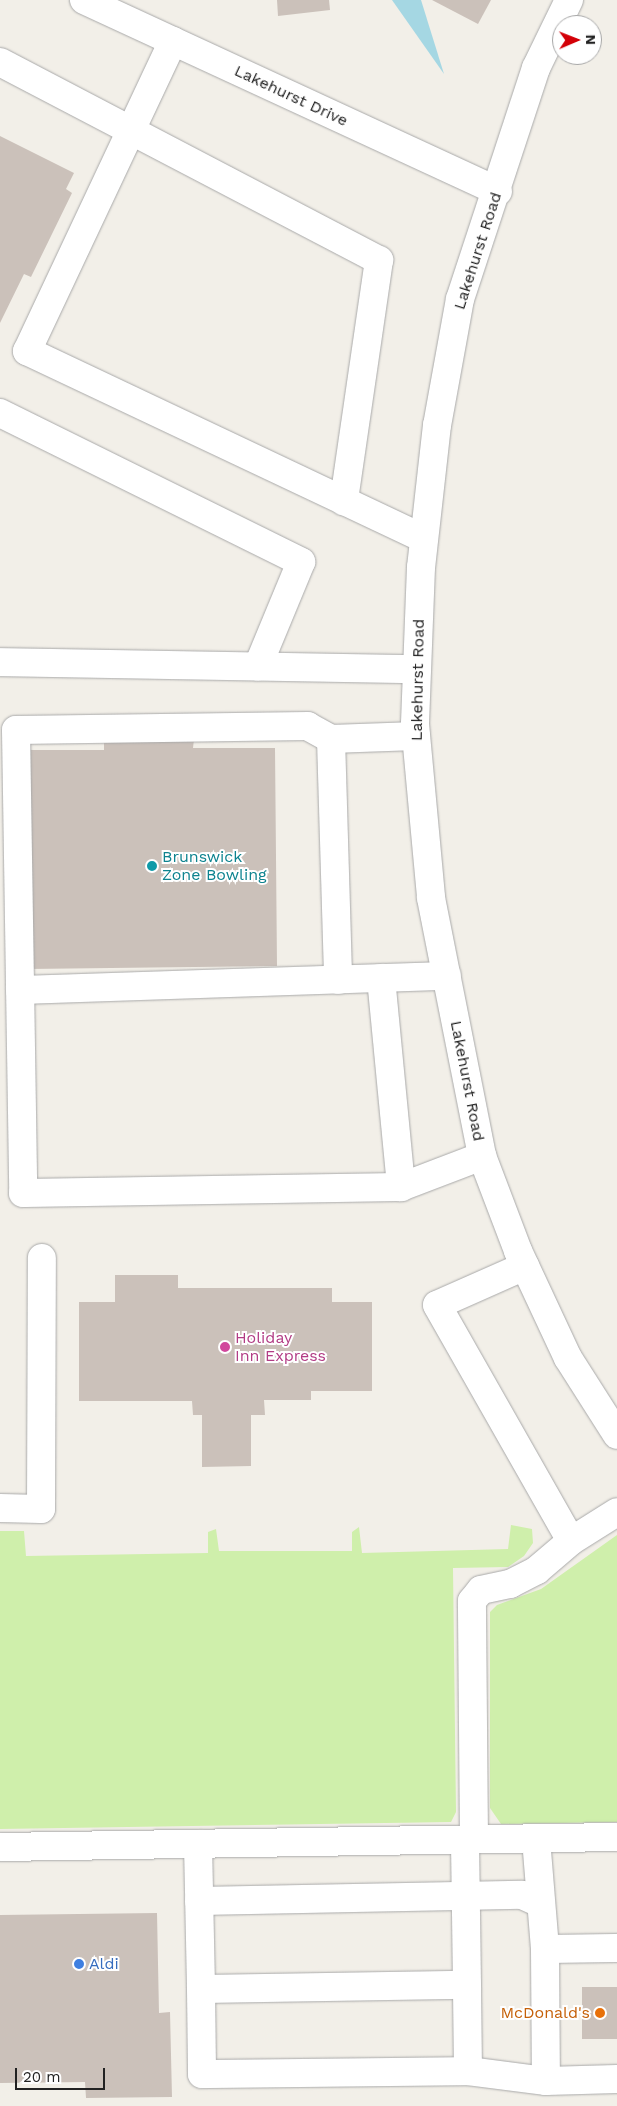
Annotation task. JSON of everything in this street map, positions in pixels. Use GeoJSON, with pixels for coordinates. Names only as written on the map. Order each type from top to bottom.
{"type":"FeatureCollection","features":[{"type":"Feature","properties":{"kind":"street","name":"Lakehurst Drive"},"geometry":{"type":"LineString","coordinates":[[84,0],[132,10],[173,41],[498,192]]}},
{"type":"Feature","properties":{"kind":"street","name":"Lakehurst Road"},"geometry":{"type":"LineString","coordinates":[[569,0],[536,68],[498,192],[460,299],[437,425],[424,539],[417,669],[416,736],[431,898],[482,1156],[525,1266],[568,1358],[617,1435]]}},
{"type":"Feature","properties":{"kind":"street"},"geometry":{"type":"LineString","coordinates":[[173,41],[26,351],[424,539]]}},
{"type":"Feature","properties":{"kind":"street"},"geometry":{"type":"LineString","coordinates":[[0,62],[379,260],[344,501]]}},
{"type":"Feature","properties":{"kind":"street"},"geometry":{"type":"LineString","coordinates":[[0,413],[302,562],[258,666]]}},
{"type":"Feature","properties":{"kind":"street"},"geometry":{"type":"LineString","coordinates":[[0,662],[417,669]]}},
{"type":"Feature","properties":{"kind":"street"},"geometry":{"type":"LineString","coordinates":[[416,736],[331,739],[308,726],[16,730],[23,1193],[401,1188],[482,1156]]}},
{"type":"Feature","properties":{"kind":"street"},"geometry":{"type":"LineString","coordinates":[[331,739],[338,980]]}},
{"type":"Feature","properties":{"kind":"street"},"geometry":{"type":"LineString","coordinates":[[20,990],[447,976]]}},
{"type":"Feature","properties":{"kind":"street"},"geometry":{"type":"LineString","coordinates":[[381,978],[401,1188]]}},
{"type":"Feature","properties":{"kind":"street"},"geometry":{"type":"LineString","coordinates":[[0,1508],[41,1509],[42,1258]]}},
{"type":"Feature","properties":{"kind":"street"},"geometry":{"type":"LineString","coordinates":[[525,1266],[437,1306],[571,1541]]}},
{"type":"Feature","properties":{"kind":"street"},"geometry":{"type":"LineString","coordinates":[[468,2071],[466,1896],[470,1840],[472,1601],[481,1590],[510,1584],[537,1570],[571,1541],[617,1512]]}},
{"type":"Feature","properties":{"kind":"street"},"geometry":{"type":"LineString","coordinates":[[0,1847],[617,1837]]}},
{"type":"Feature","properties":{"kind":"street"},"geometry":{"type":"LineString","coordinates":[[536,1839],[545,1949],[546,2081]]}},
{"type":"Feature","properties":{"kind":"street"},"geometry":{"type":"LineString","coordinates":[[198,1844],[202,2074],[468,2071],[546,2081],[617,2079]]}},
{"type":"Feature","properties":{"kind":"street"},"geometry":{"type":"LineString","coordinates":[[199,1902],[522,1895],[540,1903]]}},
{"type":"Feature","properties":{"kind":"street"},"geometry":{"type":"LineString","coordinates":[[545,1949],[617,1948]]}},
{"type":"Feature","properties":{"kind":"street"},"geometry":{"type":"LineString","coordinates":[[200,1989],[467,1985]]}},
{"type":"Feature","properties":{"kind":"green space"},"geometry":{"type":"Polygon","coordinates":[[[511,1525],[532,1529],[533,1543],[524,1556],[508,1567],[453,1568],[456,1812],[451,1822],[0,1829],[0,1531],[24,1531],[26,1556],[208,1553],[208,1532],[216,1529],[219,1551],[352,1551],[352,1532],[359,1527],[362,1553],[508,1549],[511,1525]]]}},
{"type":"Feature","properties":{"kind":"green space"},"geometry":{"type":"Polygon","coordinates":[[[617,1535],[617,1822],[501,1824],[490,1808],[490,1612],[497,1605],[541,1589],[617,1535]]]}},
{"type":"Feature","properties":{"kind":"water"},"geometry":{"type":"Polygon","coordinates":[[[392,0],[421,0],[444,74],[392,0]]]}},
{"type":"Feature","properties":{"kind":"building"},"geometry":{"type":"Polygon","coordinates":[[[277,0],[329,0],[330,10],[278,16],[277,0]]]}},
{"type":"Feature","properties":{"kind":"building"},"geometry":{"type":"Polygon","coordinates":[[[432,0],[491,0],[478,24],[432,0]]]}},
{"type":"Feature","properties":{"kind":"building"},"geometry":{"type":"Polygon","coordinates":[[[0,136],[74,173],[66,189],[72,193],[31,277],[24,274],[0,323],[0,136]]]}},
{"type":"Feature","properties":{"kind":"building","name":"Brunswick Zone Bowling"},"geometry":{"type":"Polygon","coordinates":[[[194,739],[193,748],[275,748],[277,966],[28,969],[25,750],[104,750],[104,740],[194,739]]]}},
{"type":"Feature","properties":{"kind":"building","name":"Holiday Inn Express"},"geometry":{"type":"Polygon","coordinates":[[[115,1275],[178,1275],[178,1288],[332,1288],[332,1302],[372,1302],[372,1391],[311,1391],[311,1400],[264,1400],[265,1415],[251,1415],[251,1466],[202,1467],[202,1415],[193,1415],[192,1401],[79,1401],[79,1302],[115,1302],[115,1275]]]}},
{"type":"Feature","properties":{"kind":"building","name":"Aldi"},"geometry":{"type":"Polygon","coordinates":[[[157,1913],[159,2013],[170,2012],[172,2097],[86,2098],[85,2082],[0,2083],[0,1915],[157,1913]]]}},
{"type":"Feature","properties":{"kind":"building","name":"McDonald's"},"geometry":{"type":"Polygon","coordinates":[[[582,1987],[617,1987],[617,2039],[582,2039],[582,1987]]]}},
{"type":"Feature","properties":{"kind":"place","name":"Brunswick Zone Bowling"},"geometry":{"type":"Point","coordinates":[152,866]}},
{"type":"Feature","properties":{"kind":"place","name":"Holiday Inn Express"},"geometry":{"type":"Point","coordinates":[225,1347]}},
{"type":"Feature","properties":{"kind":"place","name":"Aldi"},"geometry":{"type":"Point","coordinates":[79,1964]}},
{"type":"Feature","properties":{"kind":"place","name":"McDonald's"},"geometry":{"type":"Point","coordinates":[600,2013]}}]}
